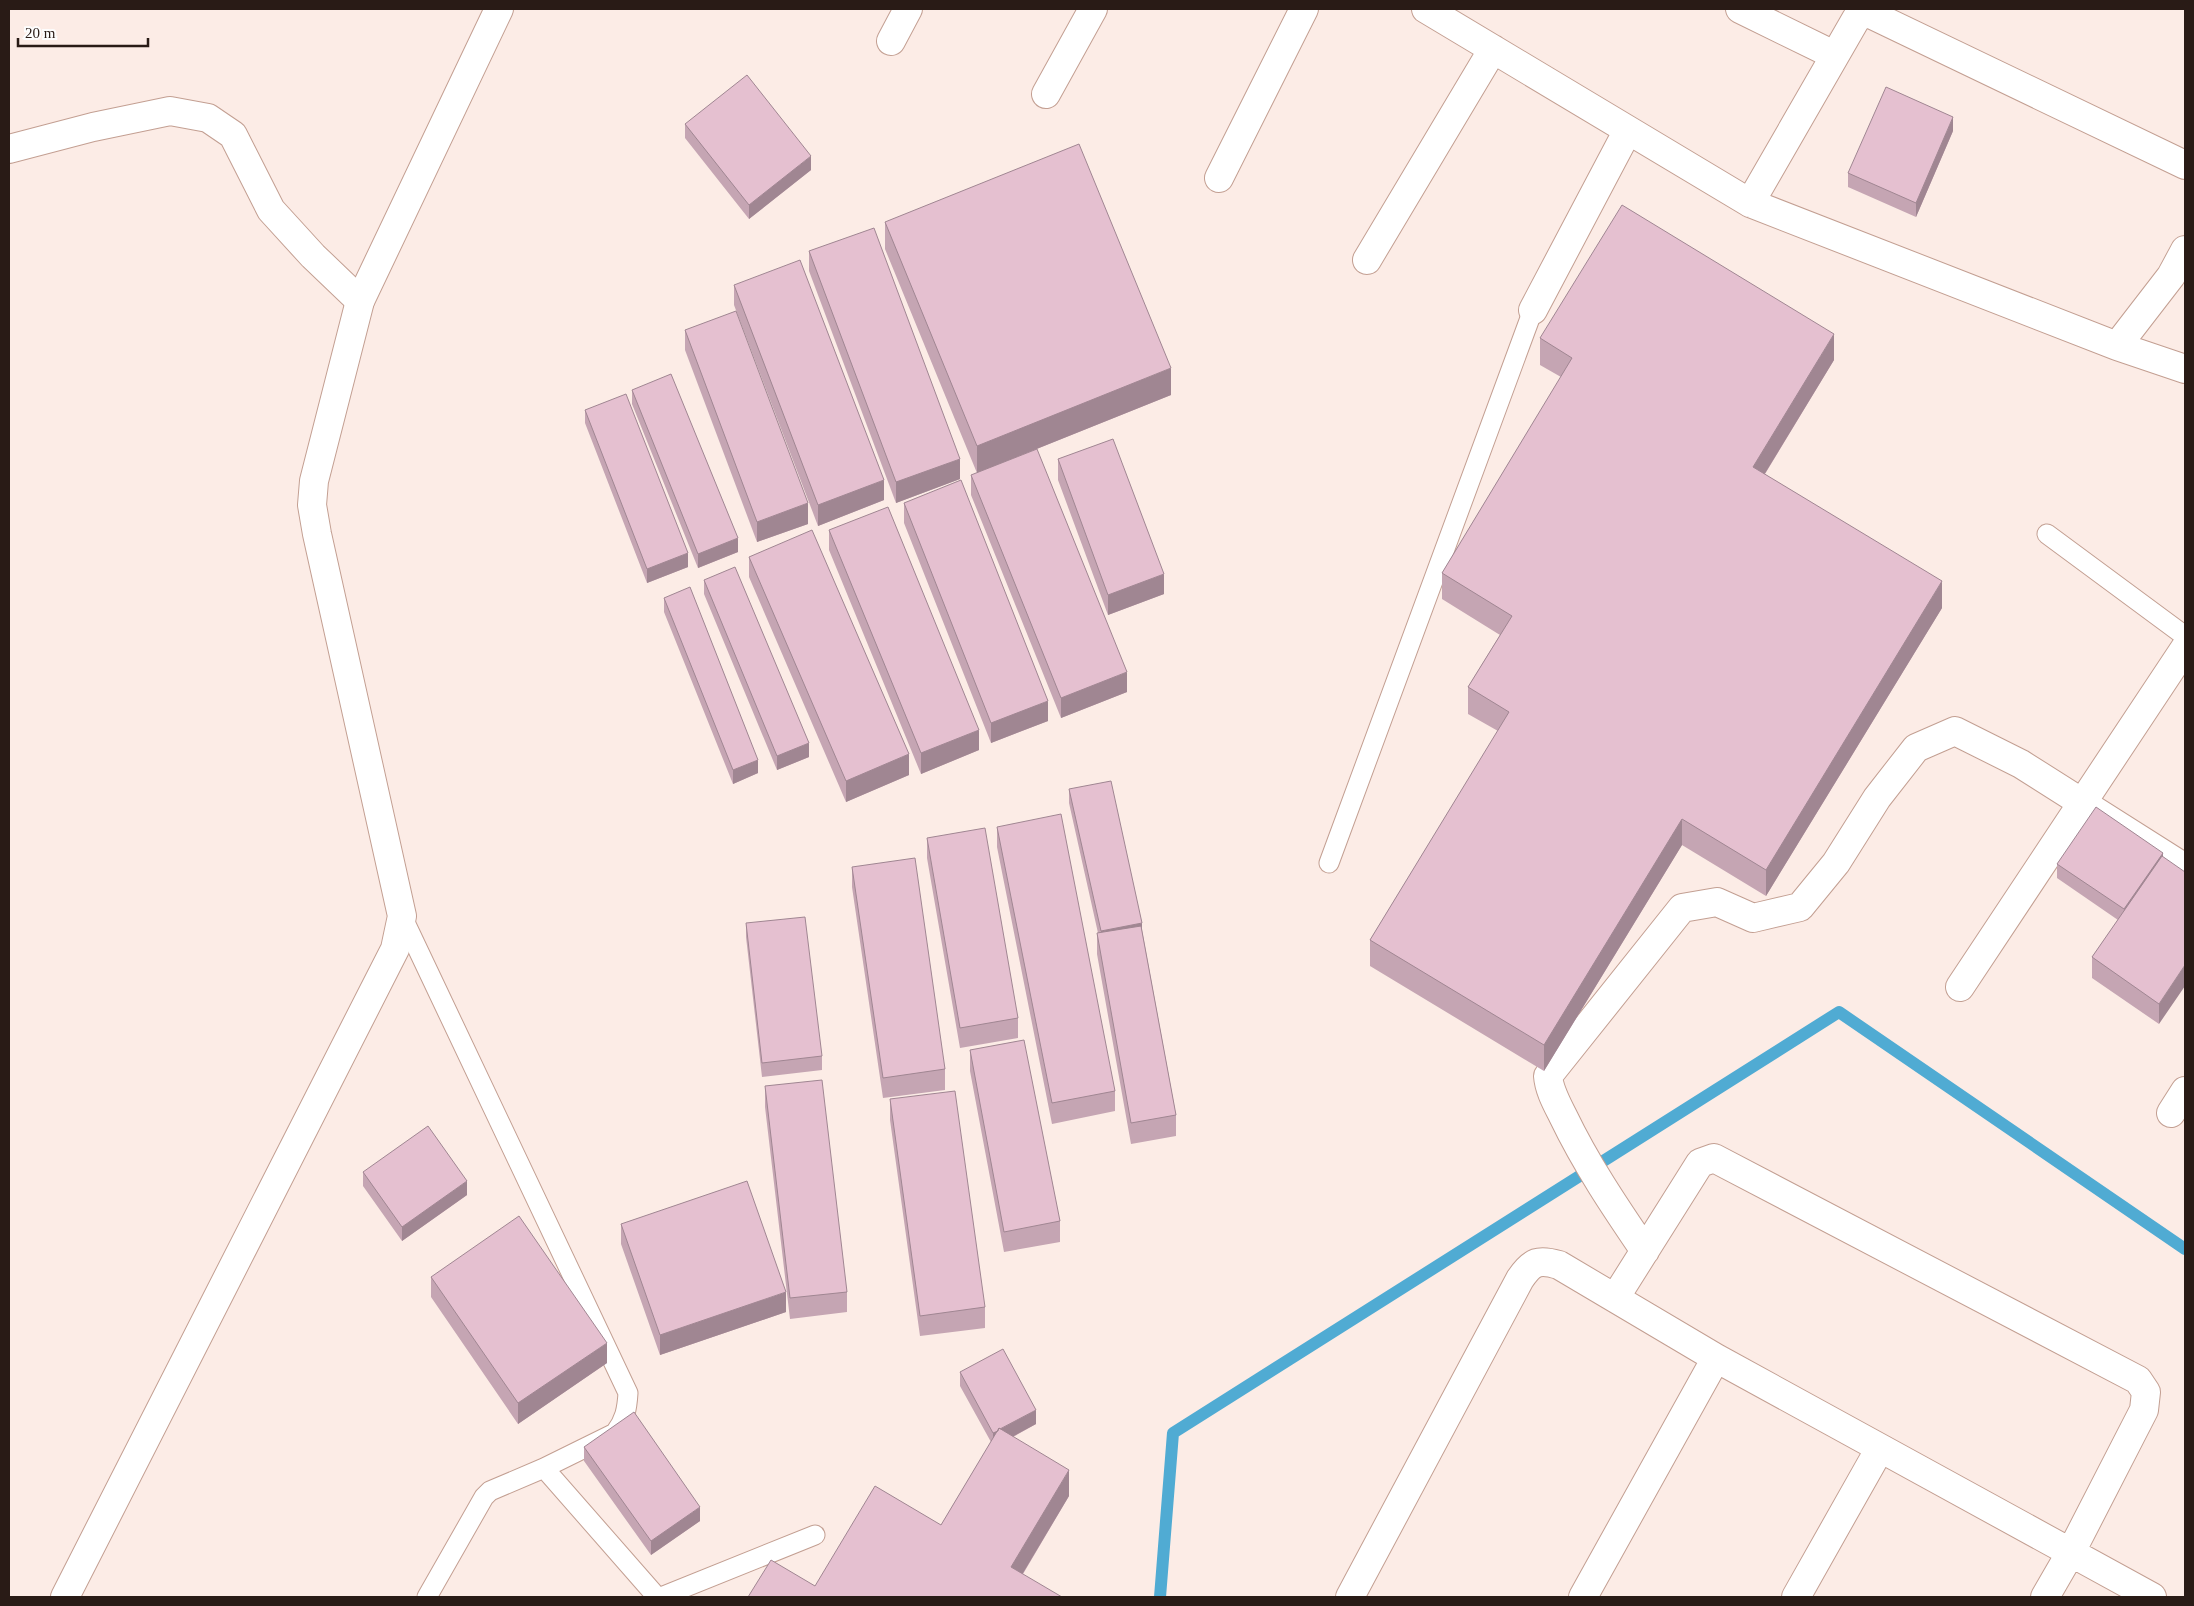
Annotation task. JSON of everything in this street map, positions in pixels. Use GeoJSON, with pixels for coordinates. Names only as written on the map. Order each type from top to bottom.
{"type":"FeatureCollection","features":[{"type":"Feature","properties":{"kind":"street"},"geometry":{"type":"LineString","coordinates":[[65,1597],[395,949],[402,916],[317,534],[312,505],[314,481],[360,301],[499,9]]}},
{"type":"Feature","properties":{"kind":"street"},"geometry":{"type":"LineString","coordinates":[[891,42],[908,9]]}},
{"type":"Feature","properties":{"kind":"street"},"geometry":{"type":"LineString","coordinates":[[1046,94],[1093,9]]}},
{"type":"Feature","properties":{"kind":"street"},"geometry":{"type":"LineString","coordinates":[[1219,178],[1304,9]]}},
{"type":"Feature","properties":{"kind":"street"},"geometry":{"type":"LineString","coordinates":[[1426,9],[1750,203],[2117,346],[2185,369]]}},
{"type":"Feature","properties":{"kind":"street"},"geometry":{"type":"LineString","coordinates":[[1740,9],[1834,55]]}},
{"type":"Feature","properties":{"kind":"street"},"geometry":{"type":"LineString","coordinates":[[1750,203],[1834,55],[1856,19],[1866,12],[1872,13],[2185,165]]}},
{"type":"Feature","properties":{"kind":"street"},"geometry":{"type":"LineString","coordinates":[[1367,260],[1493,49]]}},
{"type":"Feature","properties":{"kind":"street"},"geometry":{"type":"LineString","coordinates":[[9,149],[93,127],[170,111],[208,118],[233,135],[271,210],[313,256],[360,301]]}},
{"type":"Feature","properties":{"kind":"street"},"geometry":{"type":"LineString","coordinates":[[1533,310],[1628,130]]}},
{"type":"Feature","properties":{"kind":"street"},"geometry":{"type":"LineString","coordinates":[[2117,346],[2172,276],[2185,250]]}},
{"type":"Feature","properties":{"kind":"street"},"geometry":{"type":"LineString","coordinates":[[1960,987],[2185,648]]}},
{"type":"Feature","properties":{"kind":"street"},"geometry":{"type":"LineString","coordinates":[[1645,1251],[1604,1192],[1576,1144],[1553,1094],[1548,1076],[1682,908],[1717,902],[1752,918],[1800,907],[1836,863],[1877,798],[1916,748],[1955,731],[2021,764],[2185,868]]}},
{"type":"Feature","properties":{"kind":"street"},"geometry":{"type":"LineString","coordinates":[[1615,1298],[1700,1163],[1708,1158],[1714,1158],[2138,1380],[2146,1392],[2144,1410],[2071,1552],[2045,1597]]}},
{"type":"Feature","properties":{"kind":"street"},"geometry":{"type":"LineString","coordinates":[[1350,1597],[1527,1268],[1535,1263],[1545,1261],[1559,1265],[1716,1358],[1879,1450],[2152,1597]]}},
{"type":"Feature","properties":{"kind":"street"},"geometry":{"type":"LineString","coordinates":[[1583,1597],[1716,1358]]}},
{"type":"Feature","properties":{"kind":"street"},"geometry":{"type":"LineString","coordinates":[[1796,1597],[1879,1450]]}},
{"type":"Feature","properties":{"kind":"lane"},"geometry":{"type":"LineString","coordinates":[[1329,863],[1533,310]]}},
{"type":"Feature","properties":{"kind":"lane"},"geometry":{"type":"LineString","coordinates":[[2047,534],[2185,636]]}},
{"type":"Feature","properties":{"kind":"lane"},"geometry":{"type":"LineString","coordinates":[[402,916],[628,1393],[627,1412],[623,1423],[615,1433],[544,1468],[490,1491],[484,1497],[427,1597]]}},
{"type":"Feature","properties":{"kind":"lane"},"geometry":{"type":"LineString","coordinates":[[544,1468],[657,1597]]}},
{"type":"Feature","properties":{"kind":"lane"},"geometry":{"type":"LineString","coordinates":[[661,1597],[815,1535]]}},
{"type":"Feature","properties":{"kind":"building"},"geometry":{"type":"Polygon","coordinates":[[[747,75],[811,156],[749,205],[685,124],[747,75]]]}},
{"type":"Feature","properties":{"kind":"building"},"geometry":{"type":"Polygon","coordinates":[[[1886,87],[1953,117],[1916,203],[1848,173],[1886,87]]]}},
{"type":"Feature","properties":{"kind":"building"},"geometry":{"type":"Polygon","coordinates":[[[1079,144],[1171,368],[977,446],[885,222],[1079,144]]]}},
{"type":"Feature","properties":{"kind":"building"},"geometry":{"type":"Polygon","coordinates":[[[1622,205],[1834,334],[1753,467],[1942,581],[1766,870],[1682,819],[1544,1045],[1370,940],[1509,712],[1468,687],[1512,616],[1442,573],[1572,358],[1540,338],[1622,205]]]}},
{"type":"Feature","properties":{"kind":"building"},"geometry":{"type":"Polygon","coordinates":[[[874,228],[960,459],[896,482],[809,251],[874,228]]]}},
{"type":"Feature","properties":{"kind":"building"},"geometry":{"type":"Polygon","coordinates":[[[800,260],[884,480],[818,505],[734,285],[800,260]]]}},
{"type":"Feature","properties":{"kind":"building"},"geometry":{"type":"Polygon","coordinates":[[[736,311],[808,503],[757,522],[685,330],[736,311]]]}},
{"type":"Feature","properties":{"kind":"building"},"geometry":{"type":"Polygon","coordinates":[[[671,374],[738,538],[698,554],[632,390],[671,374]]]}},
{"type":"Feature","properties":{"kind":"building"},"geometry":{"type":"Polygon","coordinates":[[[626,394],[688,553],[647,569],[585,410],[626,394]]]}},
{"type":"Feature","properties":{"kind":"building"},"geometry":{"type":"Polygon","coordinates":[[[1113,439],[1164,574],[1108,595],[1058,459],[1113,439]]]}},
{"type":"Feature","properties":{"kind":"building"},"geometry":{"type":"Polygon","coordinates":[[[1037,449],[1127,672],[1061,698],[971,475],[1037,449]]]}},
{"type":"Feature","properties":{"kind":"building"},"geometry":{"type":"Polygon","coordinates":[[[961,480],[1048,701],[991,723],[904,503],[961,480]]]}},
{"type":"Feature","properties":{"kind":"building"},"geometry":{"type":"Polygon","coordinates":[[[888,507],[979,730],[921,753],[829,530],[888,507]]]}},
{"type":"Feature","properties":{"kind":"building"},"geometry":{"type":"Polygon","coordinates":[[[812,530],[909,754],[846,781],[749,557],[812,530]]]}},
{"type":"Feature","properties":{"kind":"building"},"geometry":{"type":"Polygon","coordinates":[[[735,567],[809,743],[777,756],[704,580],[735,567]]]}},
{"type":"Feature","properties":{"kind":"building"},"geometry":{"type":"Polygon","coordinates":[[[690,587],[758,760],[733,770],[664,598],[690,587]]]}},
{"type":"Feature","properties":{"kind":"building"},"geometry":{"type":"Polygon","coordinates":[[[1111,781],[1142,923],[1101,931],[1069,789],[1111,781]]]}},
{"type":"Feature","properties":{"kind":"building"},"geometry":{"type":"Polygon","coordinates":[[[2096,807],[2163,853],[2124,909],[2057,864],[2096,807]]]}},
{"type":"Feature","properties":{"kind":"building"},"geometry":{"type":"Polygon","coordinates":[[[1061,814],[1115,1091],[1052,1103],[997,827],[1061,814]]]}},
{"type":"Feature","properties":{"kind":"building"},"geometry":{"type":"Polygon","coordinates":[[[985,828],[1018,1018],[960,1028],[927,838],[985,828]]]}},
{"type":"Feature","properties":{"kind":"building"},"geometry":{"type":"Polygon","coordinates":[[[2162,856],[2185,872],[2185,965],[2159,1004],[2092,957],[2162,856]]]}},
{"type":"Feature","properties":{"kind":"building"},"geometry":{"type":"Polygon","coordinates":[[[915,858],[945,1069],[883,1078],[852,867],[915,858]]]}},
{"type":"Feature","properties":{"kind":"building"},"geometry":{"type":"Polygon","coordinates":[[[805,917],[822,1056],[762,1063],[746,923],[805,917]]]}},
{"type":"Feature","properties":{"kind":"building"},"geometry":{"type":"Polygon","coordinates":[[[1141,926],[1176,1115],[1131,1123],[1097,933],[1141,926]]]}},
{"type":"Feature","properties":{"kind":"building"},"geometry":{"type":"Polygon","coordinates":[[[1024,1040],[1060,1221],[1004,1232],[970,1050],[1024,1040]]]}},
{"type":"Feature","properties":{"kind":"building"},"geometry":{"type":"Polygon","coordinates":[[[822,1080],[847,1292],[790,1298],[765,1086],[822,1080]]]}},
{"type":"Feature","properties":{"kind":"building"},"geometry":{"type":"Polygon","coordinates":[[[955,1091],[985,1307],[920,1316],[890,1099],[955,1091]]]}},
{"type":"Feature","properties":{"kind":"building"},"geometry":{"type":"Polygon","coordinates":[[[428,1126],[467,1181],[402,1227],[363,1172],[428,1126]]]}},
{"type":"Feature","properties":{"kind":"building"},"geometry":{"type":"Polygon","coordinates":[[[747,1181],[786,1292],[660,1335],[621,1224],[747,1181]]]}},
{"type":"Feature","properties":{"kind":"building"},"geometry":{"type":"Polygon","coordinates":[[[519,1216],[607,1343],[518,1403],[431,1277],[519,1216]]]}},
{"type":"Feature","properties":{"kind":"building"},"geometry":{"type":"Polygon","coordinates":[[[1003,1349],[1036,1410],[999,1428],[998,1431],[993,1433],[960,1372],[1003,1349]]]}},
{"type":"Feature","properties":{"kind":"building"},"geometry":{"type":"Polygon","coordinates":[[[634,1412],[700,1507],[651,1541],[584,1447],[634,1412]]]}},
{"type":"Feature","properties":{"kind":"building"},"geometry":{"type":"Polygon","coordinates":[[[999,1428],[1069,1470],[1011,1567],[1062,1597],[748,1597],[771,1560],[815,1586],[875,1486],[941,1525],[999,1428]]]}},
{"type":"Feature","properties":{"kind":"waterway"},"geometry":{"type":"LineString","coordinates":[[1160,1597],[1173,1433],[1839,1012],[2185,1249]]}}]}
